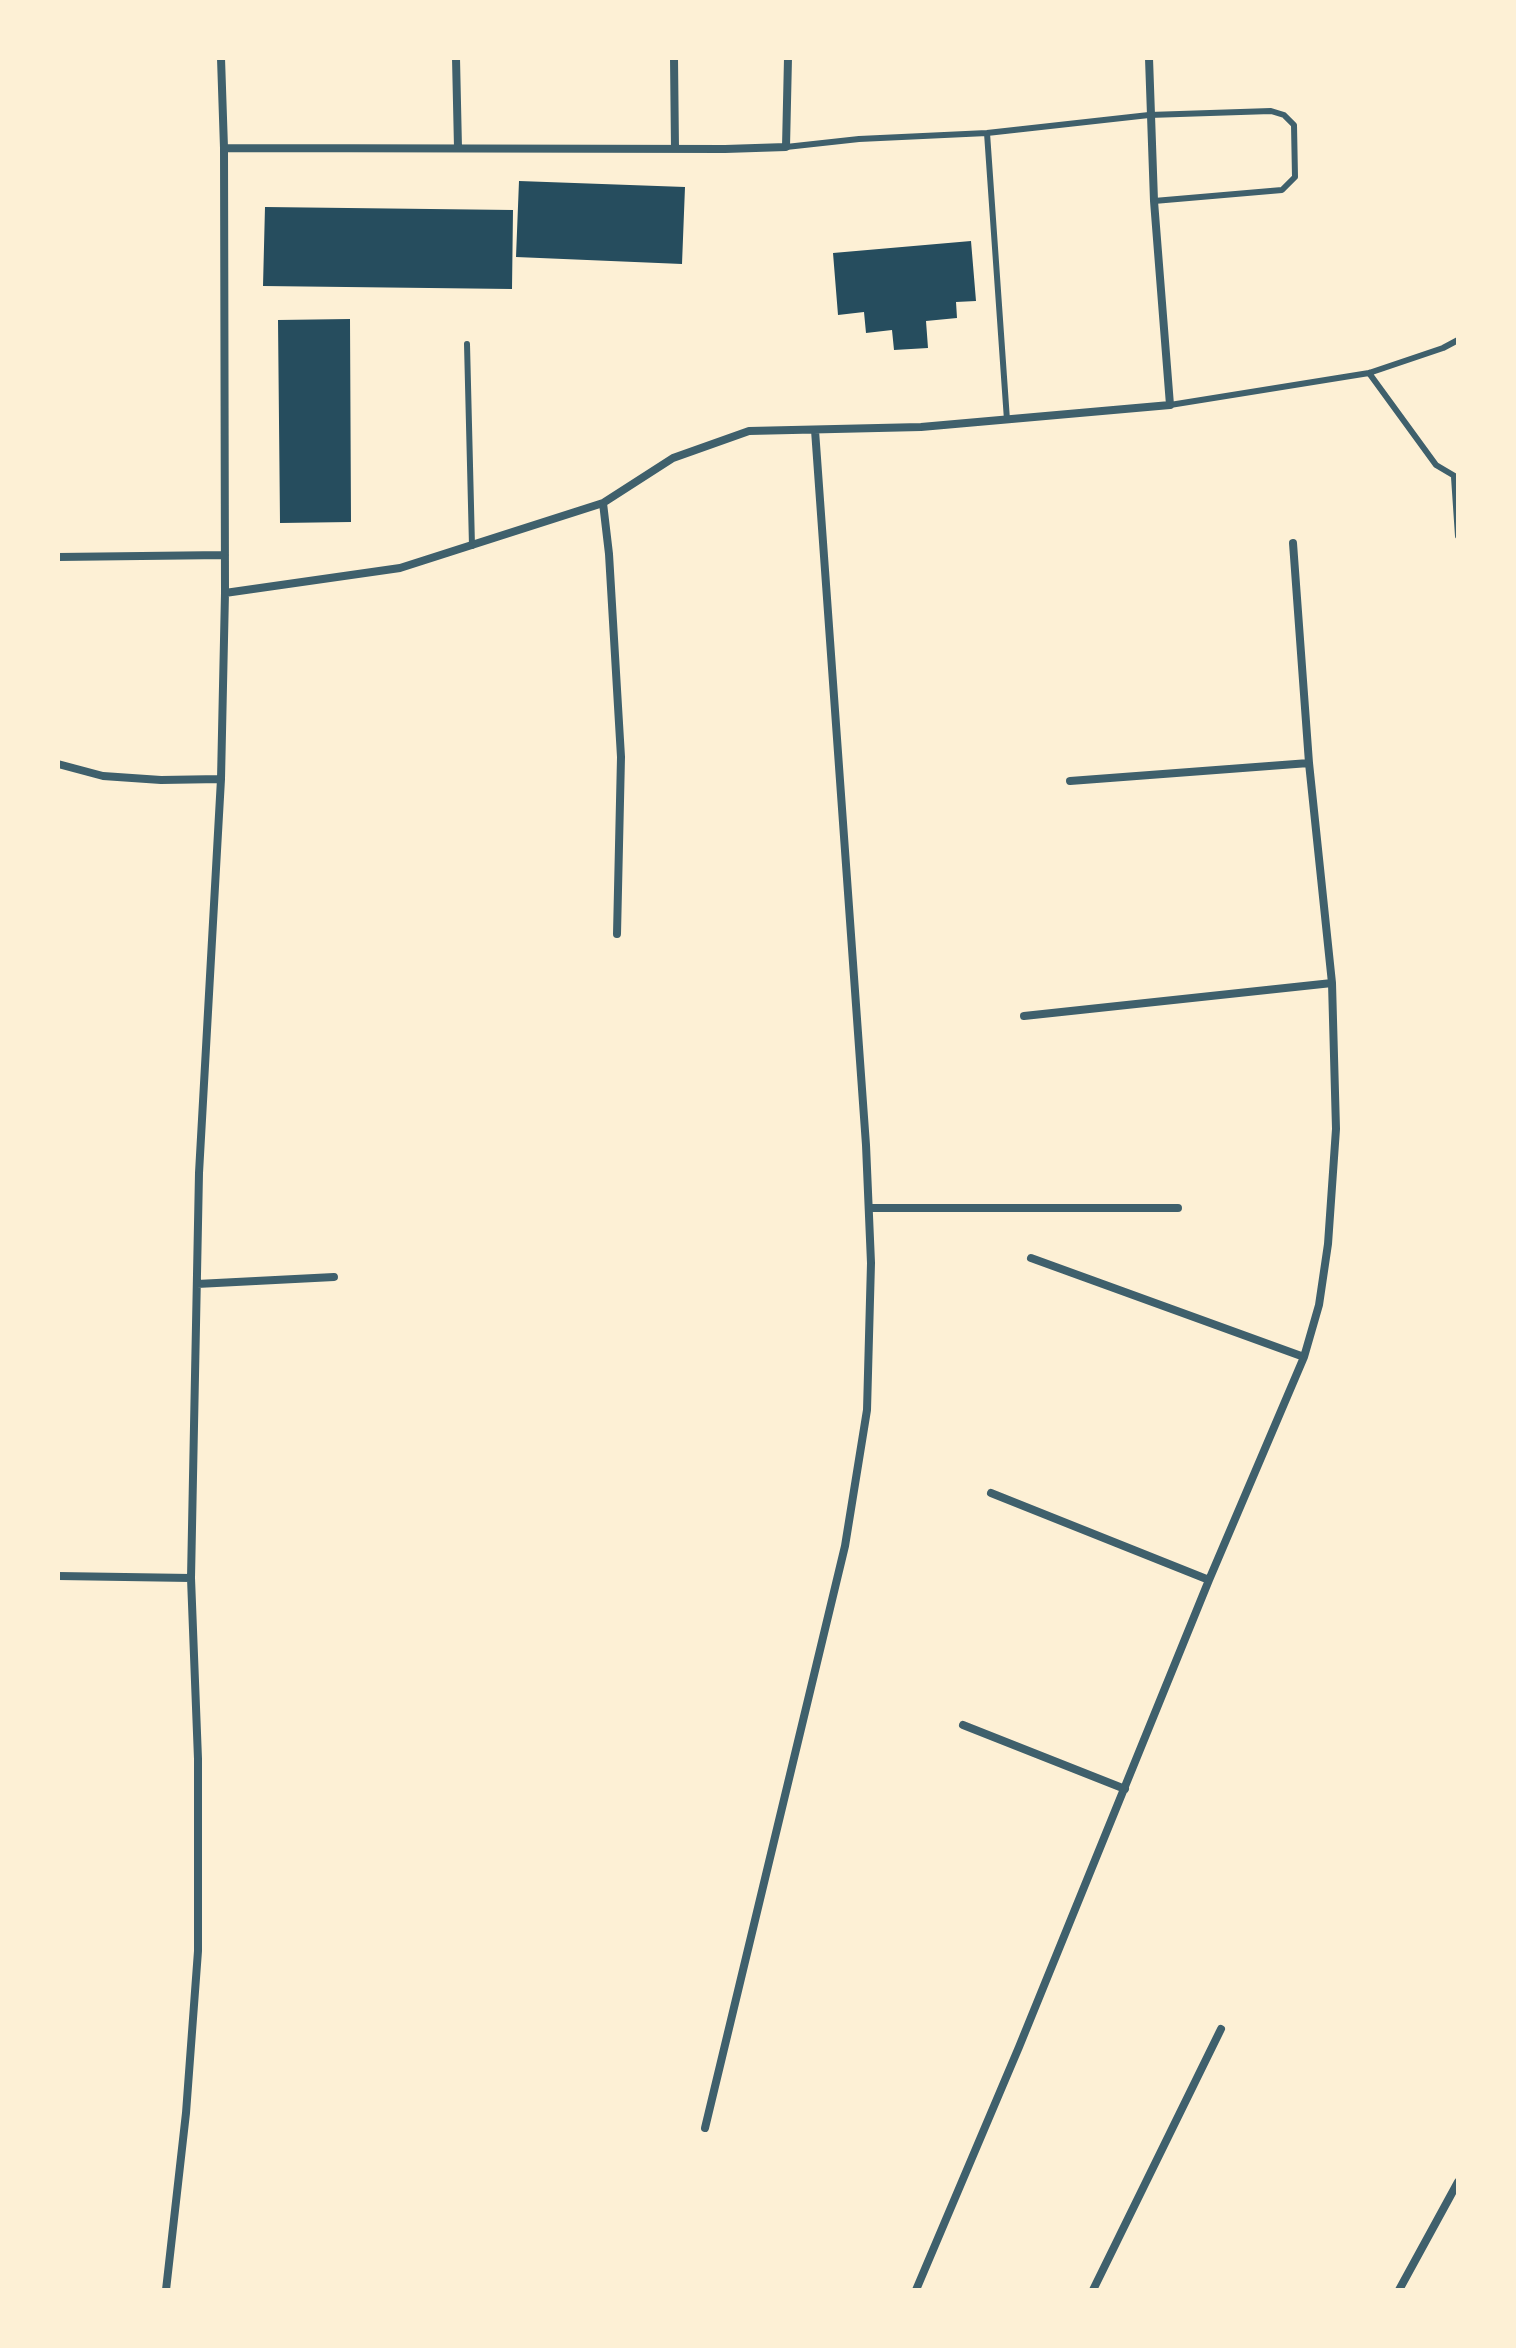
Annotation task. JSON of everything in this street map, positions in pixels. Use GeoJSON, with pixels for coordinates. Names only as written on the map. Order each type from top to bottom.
{"type":"FeatureCollection","features":[{"type":"Feature","properties":{"kind":"street"},"geometry":{"type":"LineString","coordinates":[[166,2290],[186,2113],[198,1951],[198,1759],[191,1578],[199,1173],[221,779],[225,593],[221,58]]}},
{"type":"Feature","properties":{"kind":"street"},"geometry":{"type":"LineString","coordinates":[[456,58],[458,148]]}},
{"type":"Feature","properties":{"kind":"street"},"geometry":{"type":"LineString","coordinates":[[674,58],[675,149]]}},
{"type":"Feature","properties":{"kind":"street"},"geometry":{"type":"LineString","coordinates":[[224,148],[786,147],[788,58]]}},
{"type":"Feature","properties":{"kind":"street"},"geometry":{"type":"LineString","coordinates":[[225,593],[400,568],[472,546],[603,503],[673,458],[749,431],[921,427],[1170,405],[1154,201],[1149,58]]}},
{"type":"Feature","properties":{"kind":"street"},"geometry":{"type":"LineString","coordinates":[[705,2128],[845,1546],[867,1410],[871,1263],[865,1129],[815,430]]}},
{"type":"Feature","properties":{"kind":"street"},"geometry":{"type":"LineString","coordinates":[[603,503],[621,757],[617,934]]}},
{"type":"Feature","properties":{"kind":"street"},"geometry":{"type":"LineString","coordinates":[[916,2290],[1304,1357],[1319,1305],[1328,1244],[1336,1129],[1332,983],[1309,763],[1293,543]]}},
{"type":"Feature","properties":{"kind":"street"},"geometry":{"type":"LineString","coordinates":[[58,557],[225,555]]}},
{"type":"Feature","properties":{"kind":"street"},"geometry":{"type":"LineString","coordinates":[[1070,781],[1309,763]]}},
{"type":"Feature","properties":{"kind":"street"},"geometry":{"type":"LineString","coordinates":[[58,764],[103,776],[161,780],[221,779]]}},
{"type":"Feature","properties":{"kind":"street"},"geometry":{"type":"LineString","coordinates":[[1024,1016],[1332,983]]}},
{"type":"Feature","properties":{"kind":"street"},"geometry":{"type":"LineString","coordinates":[[869,1208],[1178,1208]]}},
{"type":"Feature","properties":{"kind":"street"},"geometry":{"type":"LineString","coordinates":[[1031,1258],[1304,1357]]}},
{"type":"Feature","properties":{"kind":"street"},"geometry":{"type":"LineString","coordinates":[[197,1284],[334,1277]]}},
{"type":"Feature","properties":{"kind":"street"},"geometry":{"type":"LineString","coordinates":[[991,1493],[1209,1580]]}},
{"type":"Feature","properties":{"kind":"street"},"geometry":{"type":"LineString","coordinates":[[58,1576],[191,1578]]}},
{"type":"Feature","properties":{"kind":"street"},"geometry":{"type":"LineString","coordinates":[[963,1725],[1125,1789]]}},
{"type":"Feature","properties":{"kind":"street"},"geometry":{"type":"LineString","coordinates":[[1093,2290],[1221,2029]]}},
{"type":"Feature","properties":{"kind":"street"},"geometry":{"type":"LineString","coordinates":[[1399,2290],[1458,2182]]}},
{"type":"Feature","properties":{"kind":"lane"},"geometry":{"type":"LineString","coordinates":[[786,147],[859,139],[987,133],[1149,115],[1271,111],[1284,115],[1294,125],[1295,177],[1282,190],[1154,201]]}},
{"type":"Feature","properties":{"kind":"lane"},"geometry":{"type":"LineString","coordinates":[[987,133],[1007,420]]}},
{"type":"Feature","properties":{"kind":"lane"},"geometry":{"type":"LineString","coordinates":[[1170,405],[1369,373],[1458,340]]}},
{"type":"Feature","properties":{"kind":"lane"},"geometry":{"type":"LineString","coordinates":[[467,344],[472,546]]}},
{"type":"Feature","properties":{"kind":"lane"},"geometry":{"type":"LineString","coordinates":[[1369,373],[1436,465],[1456,478],[1458,536]]}},
{"type":"Feature","properties":{"kind":"building"},"geometry":{"type":"Polygon","coordinates":[[[519,181],[685,187],[682,264],[516,257],[519,181]]]}},
{"type":"Feature","properties":{"kind":"building"},"geometry":{"type":"Polygon","coordinates":[[[265,207],[513,210],[512,289],[263,286],[265,207]]]}},
{"type":"Feature","properties":{"kind":"building"},"geometry":{"type":"Polygon","coordinates":[[[971,241],[976,301],[956,302],[957,318],[926,321],[928,348],[894,350],[892,330],[866,333],[864,312],[838,315],[833,253],[971,241]]]}},
{"type":"Feature","properties":{"kind":"building"},"geometry":{"type":"Polygon","coordinates":[[[350,319],[351,522],[280,523],[278,320],[350,319]]]}}]}
